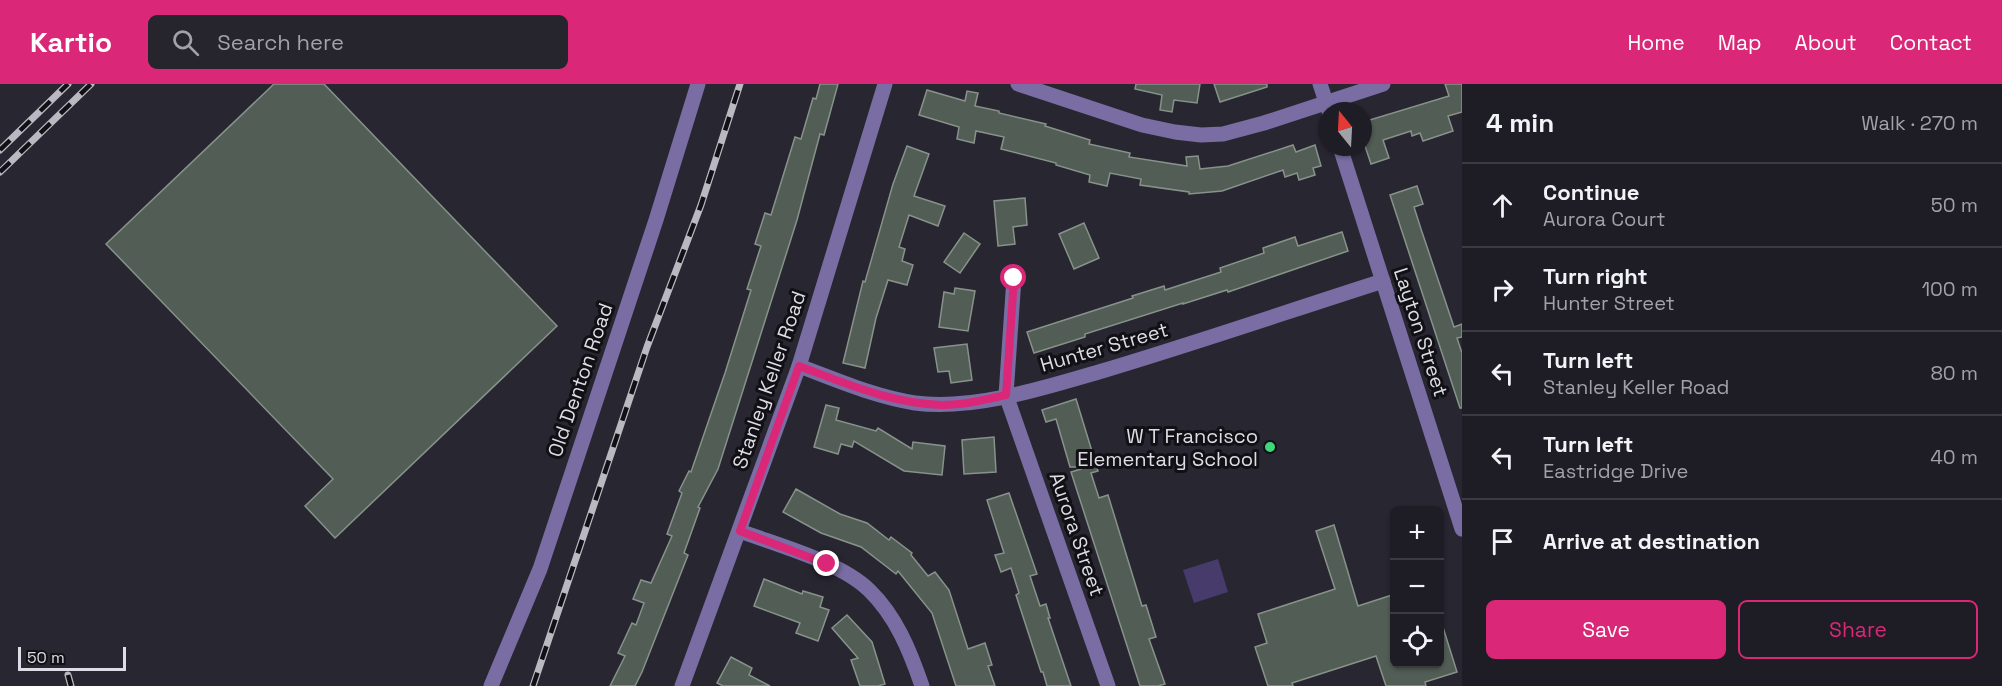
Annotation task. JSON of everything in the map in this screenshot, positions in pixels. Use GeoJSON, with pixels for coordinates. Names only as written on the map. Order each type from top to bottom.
{"type":"FeatureCollection","features":[{"type":"Feature","properties":{"kind":"street","name":"Old Denton Road"},"geometry":{"type":"LineString","coordinates":[[491,686],[540,569],[656,220],[698,84]]}},
{"type":"Feature","properties":{"kind":"street","name":"Stanley Keller Road"},"geometry":{"type":"LineString","coordinates":[[682,686],[799,366],[885,84]]}},
{"type":"Feature","properties":{"kind":"street"},"geometry":{"type":"LineString","coordinates":[[1018,84],[1142,125],[1201,135],[1222,134],[1318,109]]}},
{"type":"Feature","properties":{"kind":"street"},"geometry":{"type":"LineString","coordinates":[[1320,84],[1325,102]]}},
{"type":"Feature","properties":{"kind":"street"},"geometry":{"type":"LineString","coordinates":[[1339,102],[1383,84]]}},
{"type":"Feature","properties":{"kind":"street","name":"Layton Street"},"geometry":{"type":"LineString","coordinates":[[1343,156],[1462,529]]}},
{"type":"Feature","properties":{"kind":"street"},"geometry":{"type":"LineString","coordinates":[[1006,395],[1014,278]]}},
{"type":"Feature","properties":{"kind":"street","name":"Hunter Street"},"geometry":{"type":"LineString","coordinates":[[799,366],[886,397],[942,405],[971,403],[1048,386],[1132,362],[1383,281]]}},
{"type":"Feature","properties":{"kind":"street","name":"Aurora Street"},"geometry":{"type":"LineString","coordinates":[[1006,395],[1108,686]]}},
{"type":"Feature","properties":{"kind":"street"},"geometry":{"type":"LineString","coordinates":[[740,531],[827,564],[856,579],[870,590],[896,624],[922,686]]}},
{"type":"Feature","properties":{"kind":"shaded area"},"geometry":{"type":"Polygon","coordinates":[[[1218,559],[1228,592],[1194,603],[1183,570],[1218,559]]]}},
{"type":"Feature","properties":{"kind":"building"},"geometry":{"type":"Polygon","coordinates":[[[274,84],[324,84],[557,326],[335,538],[305,506],[333,479],[106,244],[274,84]]]}},
{"type":"Feature","properties":{"kind":"building"},"geometry":{"type":"Polygon","coordinates":[[[820,84],[838,84],[824,135],[820,134],[797,220],[718,469],[698,507],[700,508],[684,553],[688,555],[635,686],[610,686],[625,656],[618,653],[632,623],[636,625],[644,603],[633,599],[641,580],[651,583],[672,536],[667,534],[682,493],[679,491],[689,471],[691,472],[751,290],[747,289],[761,246],[755,244],[765,213],[771,215],[795,137],[801,139],[813,98],[816,99],[820,84]]]}},
{"type":"Feature","properties":{"kind":"building"},"geometry":{"type":"Polygon","coordinates":[[[1136,84],[1200,84],[1197,103],[1174,100],[1172,112],[1160,110],[1162,95],[1135,89],[1136,84]]]}},
{"type":"Feature","properties":{"kind":"building"},"geometry":{"type":"Polygon","coordinates":[[[1214,84],[1267,84],[1267,87],[1220,102],[1214,84]]]}},
{"type":"Feature","properties":{"kind":"building"},"geometry":{"type":"Polygon","coordinates":[[[1445,84],[1462,84],[1462,112],[1448,116],[1453,131],[1423,141],[1420,133],[1412,136],[1411,131],[1383,140],[1389,158],[1371,164],[1368,156],[1372,156],[1372,119],[1449,96],[1445,84]]]}},
{"type":"Feature","properties":{"kind":"building"},"geometry":{"type":"Polygon","coordinates":[[[927,90],[965,101],[967,91],[978,93],[975,106],[1046,124],[1045,126],[1090,140],[1089,144],[1130,153],[1129,157],[1187,166],[1186,157],[1198,156],[1200,169],[1228,166],[1293,145],[1296,152],[1315,145],[1321,166],[1313,168],[1315,175],[1299,180],[1297,173],[1285,177],[1283,170],[1222,191],[1189,194],[1189,192],[1140,185],[1141,179],[1110,173],[1107,186],[1089,182],[1090,175],[1056,165],[1056,163],[1001,149],[1004,137],[976,131],[974,143],[957,139],[959,127],[919,115],[927,90]]]}},
{"type":"Feature","properties":{"kind":"building"},"geometry":{"type":"Polygon","coordinates":[[[907,146],[929,154],[914,196],[945,206],[938,226],[909,215],[899,247],[905,249],[902,261],[913,265],[907,285],[888,280],[876,318],[865,368],[843,363],[863,281],[865,282],[893,184],[907,146]]]}},
{"type":"Feature","properties":{"kind":"building"},"geometry":{"type":"Polygon","coordinates":[[[1417,186],[1423,204],[1414,207],[1421,229],[1454,327],[1462,324],[1462,337],[1457,338],[1462,353],[1462,408],[1460,408],[1390,195],[1417,186]]]}},
{"type":"Feature","properties":{"kind":"building"},"geometry":{"type":"Polygon","coordinates":[[[1025,198],[1027,225],[1013,227],[1015,244],[998,246],[994,201],[1025,198]]]}},
{"type":"Feature","properties":{"kind":"building"},"geometry":{"type":"Polygon","coordinates":[[[1084,223],[1099,258],[1074,269],[1059,234],[1084,223]]]}},
{"type":"Feature","properties":{"kind":"building"},"geometry":{"type":"Polygon","coordinates":[[[1342,232],[1348,251],[1228,292],[1227,290],[1085,334],[1085,337],[1034,353],[1027,332],[1164,286],[1165,290],[1221,272],[1220,268],[1264,253],[1263,248],[1295,237],[1298,246],[1342,232]]]}},
{"type":"Feature","properties":{"kind":"building"},"geometry":{"type":"Polygon","coordinates":[[[964,233],[980,244],[960,273],[944,262],[964,233]]]}},
{"type":"Feature","properties":{"kind":"building"},"geometry":{"type":"Polygon","coordinates":[[[955,288],[975,291],[968,331],[939,327],[944,292],[954,294],[955,288]]]}},
{"type":"Feature","properties":{"kind":"building"},"geometry":{"type":"Polygon","coordinates":[[[967,344],[972,380],[951,383],[949,371],[938,372],[934,348],[967,344]]]}},
{"type":"Feature","properties":{"kind":"building"},"geometry":{"type":"Polygon","coordinates":[[[1076,399],[1098,471],[1091,473],[1099,498],[1108,495],[1142,606],[1146,605],[1156,637],[1149,639],[1165,684],[1140,686],[1071,472],[1081,469],[1070,467],[1056,419],[1046,422],[1042,410],[1076,399]]]}},
{"type":"Feature","properties":{"kind":"building"},"geometry":{"type":"Polygon","coordinates":[[[826,405],[839,408],[836,420],[876,431],[878,428],[912,449],[913,442],[945,446],[942,475],[904,471],[854,441],[852,447],[841,444],[838,454],[814,447],[826,405]]]}},
{"type":"Feature","properties":{"kind":"building"},"geometry":{"type":"Polygon","coordinates":[[[994,437],[996,472],[964,474],[962,440],[994,437]]]}},
{"type":"Feature","properties":{"kind":"building"},"geometry":{"type":"Polygon","coordinates":[[[796,489],[840,514],[867,523],[889,540],[891,537],[912,553],[911,555],[928,576],[935,572],[949,590],[968,649],[985,643],[992,665],[988,666],[995,686],[956,686],[932,613],[898,571],[896,574],[861,547],[821,533],[783,512],[796,489]]]}},
{"type":"Feature","properties":{"kind":"building"},"geometry":{"type":"Polygon","coordinates":[[[1009,493],[1037,574],[1030,576],[1040,606],[1046,604],[1050,618],[1048,618],[1071,686],[1047,686],[1016,595],[1019,593],[1011,568],[1001,572],[995,555],[1004,553],[987,500],[1009,493]]]}},
{"type":"Feature","properties":{"kind":"building"},"geometry":{"type":"Polygon","coordinates":[[[1334,525],[1358,606],[1390,596],[1390,668],[1444,668],[1444,630],[1457,672],[1425,682],[1426,686],[1386,686],[1376,656],[1292,683],[1293,686],[1268,686],[1255,647],[1267,643],[1258,614],[1335,589],[1316,531],[1334,525]]]}},
{"type":"Feature","properties":{"kind":"building"},"geometry":{"type":"Polygon","coordinates":[[[764,579],[802,594],[803,591],[823,597],[820,607],[829,610],[818,641],[796,633],[800,623],[754,606],[764,579]]]}},
{"type":"Feature","properties":{"kind":"building"},"geometry":{"type":"Polygon","coordinates":[[[847,615],[872,642],[885,684],[860,686],[851,660],[858,658],[832,628],[847,615]]]}},
{"type":"Feature","properties":{"kind":"building"},"geometry":{"type":"Polygon","coordinates":[[[731,657],[752,668],[749,675],[770,686],[723,686],[717,683],[731,657]]]}},
{"type":"Feature","properties":{"kind":"railway"},"geometry":{"type":"LineString","coordinates":[[0,150],[68,84]]}},
{"type":"Feature","properties":{"kind":"railway"},"geometry":{"type":"LineString","coordinates":[[0,172],[91,84]]}},
{"type":"Feature","properties":{"kind":"railway"},"geometry":{"type":"LineString","coordinates":[[533,686],[647,347],[701,205],[740,84]]}},
{"type":"Feature","properties":{"kind":"railway"},"geometry":{"type":"LineString","coordinates":[[68,675],[71,686]]}},
{"type":"Feature","properties":{"kind":"place","name":"W T Francisco Elementary School"},"geometry":{"type":"Point","coordinates":[1270,447]}},
{"type":"Feature","properties":{"kind":"route"},"geometry":{"type":"LineString","coordinates":[[827,564],[740,531],[799,366],[886,397],[916,403],[942,405],[971,403],[1006,395],[1014,278]]}}]}
